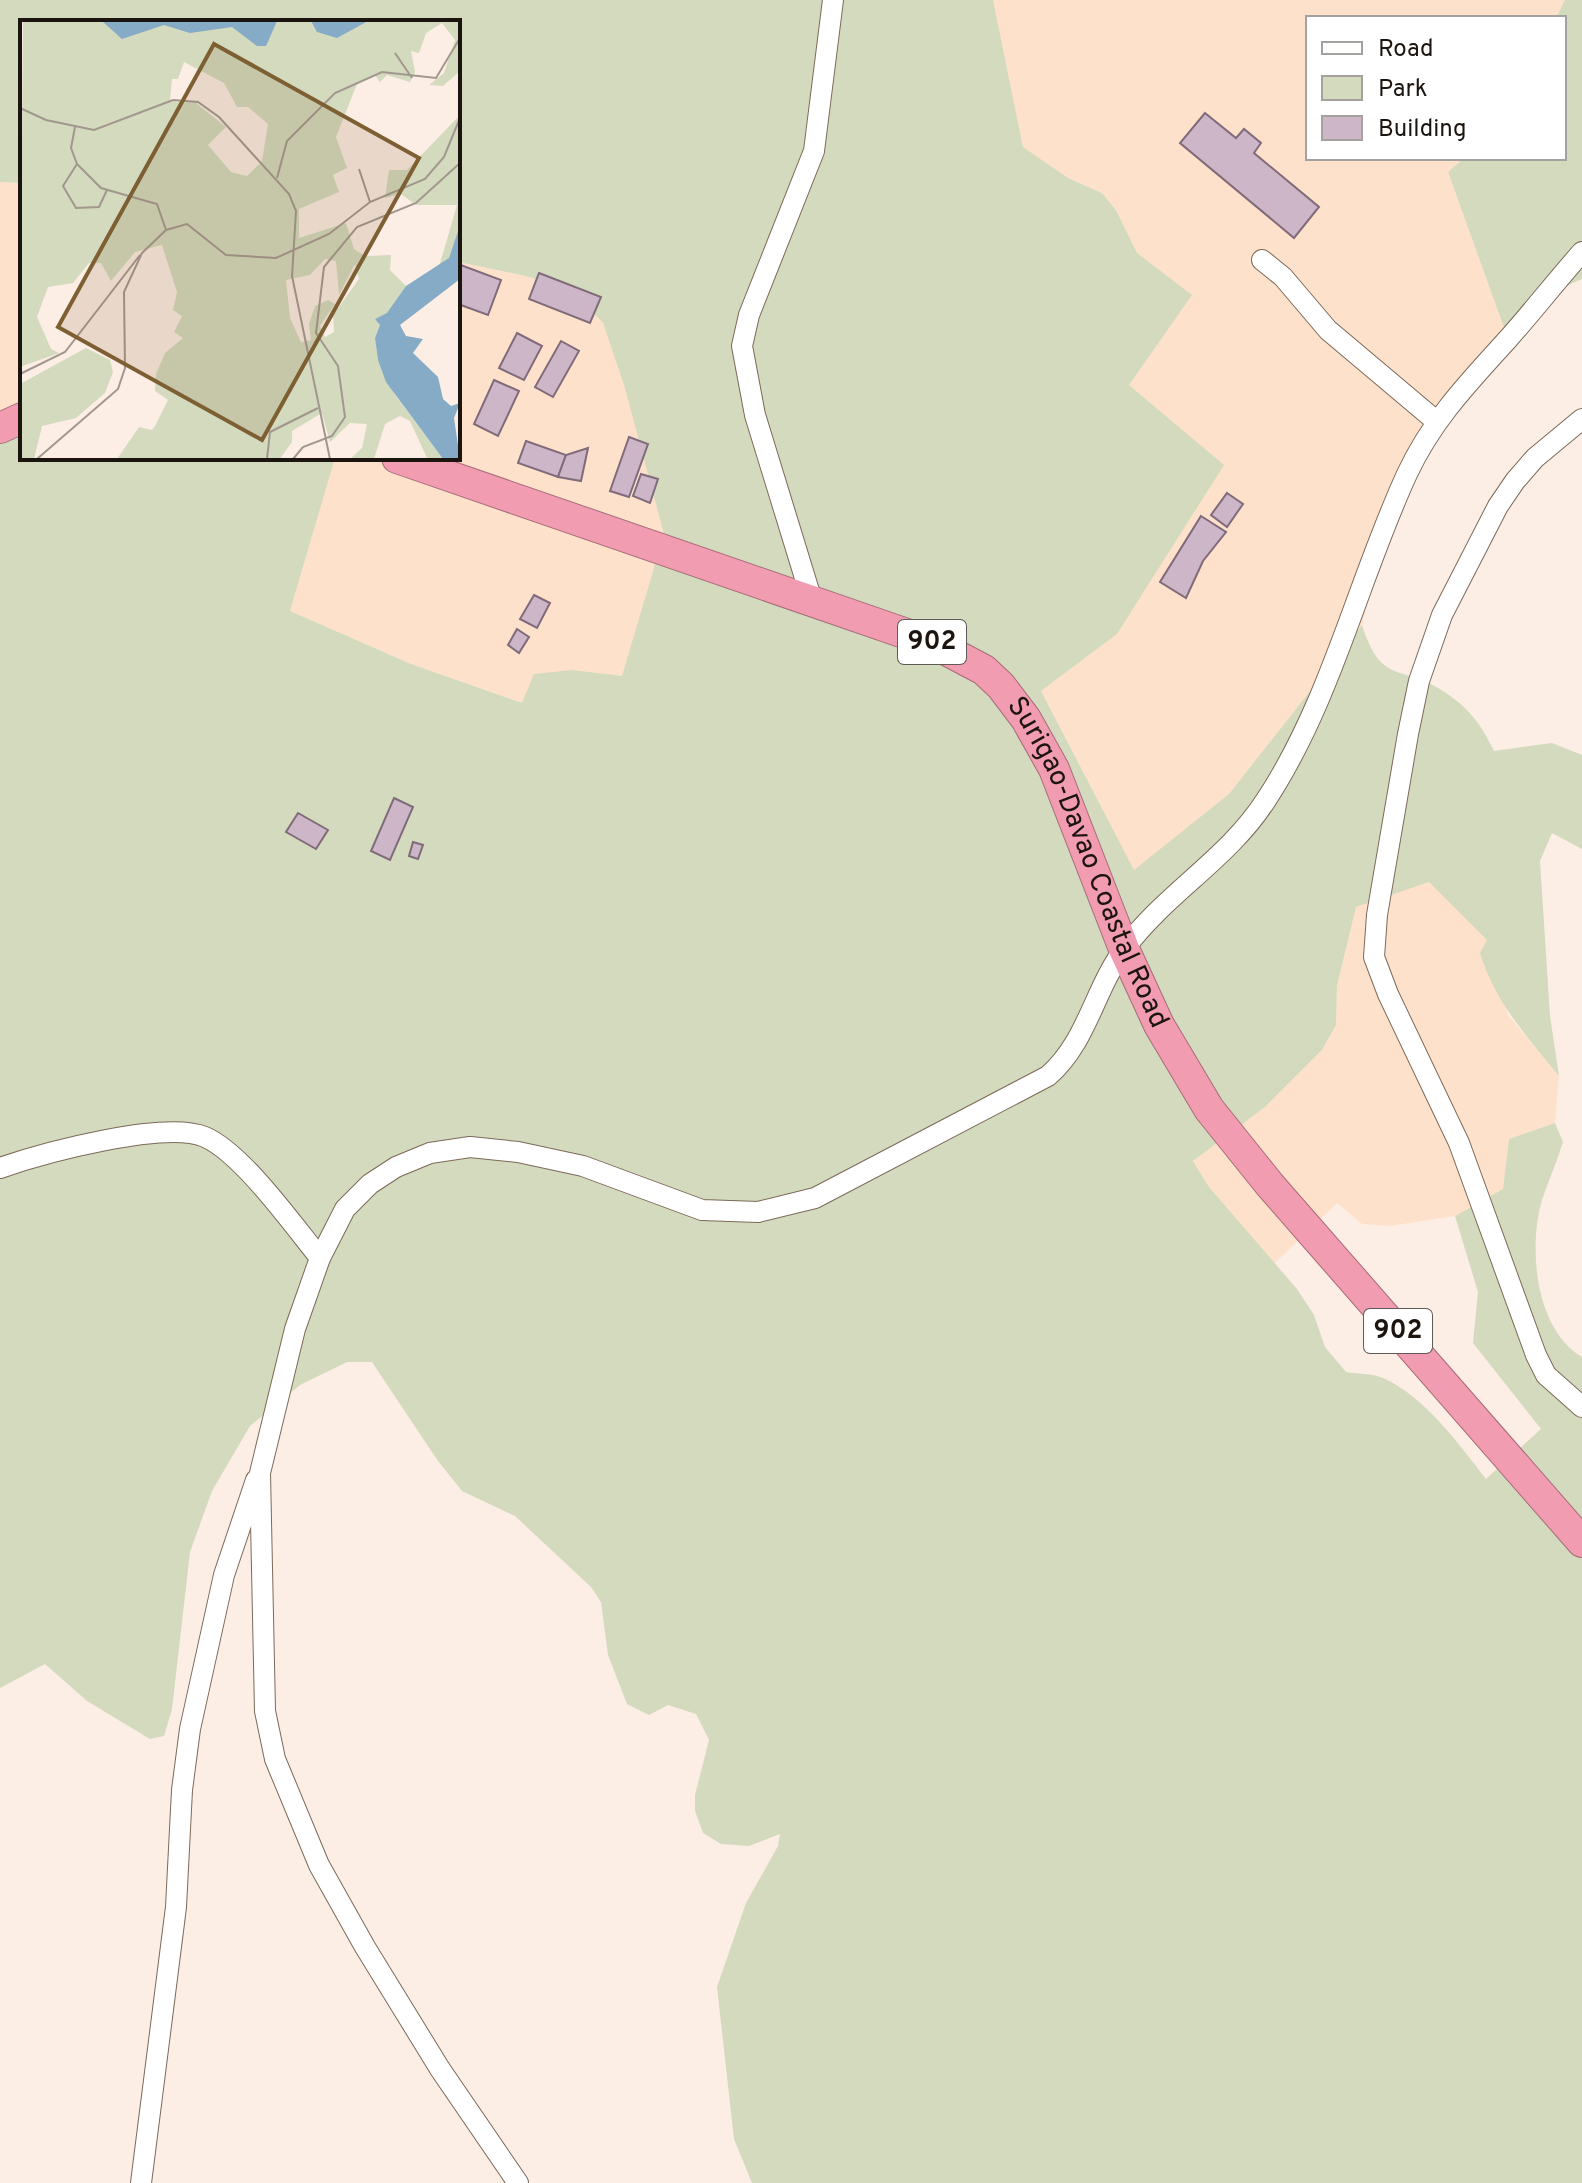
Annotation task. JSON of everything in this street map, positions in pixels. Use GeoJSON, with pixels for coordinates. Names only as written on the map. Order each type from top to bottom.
{"type":"FeatureCollection","features":[{"type":"Feature","properties":{"kind":"highway"},"geometry":{"type":"LineString","coordinates":[[0,428],[20,419]]}},
{"type":"Feature","properties":{"kind":"highway","name":"Surigao-Davao Coastal Road"},"geometry":{"type":"LineString","coordinates":[[403,460],[933,643],[962,655],[1001,686],[1026,719],[1054,769],[1124,949],[1159,1025],[1216,1118],[1270,1185],[1582,1542]]}},
{"type":"Feature","properties":{"kind":"street"},"geometry":{"type":"LineString","coordinates":[[813,604],[755,415],[742,346],[749,315],[814,151],[833,0]]}},
{"type":"Feature","properties":{"kind":"street"},"geometry":{"type":"LineString","coordinates":[[141,2183],[176,1907],[182,1790],[190,1729],[224,1575],[242,1514],[260,1473],[295,1329],[320,1258],[345,1209],[370,1184],[396,1167],[430,1153],[470,1147],[518,1152],[583,1166],[702,1210],[758,1212],[815,1198],[1048,1076],[1076,1047],[1110,971],[1124,949],[1172,896],[1225,851],[1276,784],[1299,746],[1407,474],[1436,421],[1582,252]]}},
{"type":"Feature","properties":{"kind":"street"},"geometry":{"type":"LineString","coordinates":[[1262,260],[1283,277],[1328,330],[1436,421]]}},
{"type":"Feature","properties":{"kind":"street"},"geometry":{"type":"LineString","coordinates":[[1582,419],[1535,458],[1515,481],[1498,506],[1442,615],[1419,681],[1411,718],[1377,915],[1374,957],[1388,994],[1459,1143],[1536,1355],[1546,1375],[1582,1407]]}},
{"type":"Feature","properties":{"kind":"street"},"geometry":{"type":"LineString","coordinates":[[0,1168],[24,1160],[158,1132],[183,1131],[206,1138],[239,1163],[320,1258]]}},
{"type":"Feature","properties":{"kind":"street"},"geometry":{"type":"LineString","coordinates":[[260,1473],[265,1711],[280,1774],[319,1865],[365,1947],[440,2069],[518,2183]]}},
{"type":"Feature","properties":{"kind":"shaded area"},"geometry":{"type":"Polygon","coordinates":[[[993,0],[1565,0],[1557,16],[1306,16],[1306,160],[1462,160],[1448,172],[1511,347],[1439,426],[1378,562],[1362,625],[1229,794],[1134,871],[1041,691],[1117,634],[1223,465],[1129,385],[1191,295],[1137,253],[1116,210],[1102,193],[1068,178],[1023,147],[993,0]]]}},
{"type":"Feature","properties":{"kind":"shaded area"},"geometry":{"type":"Polygon","coordinates":[[[0,182],[20,183],[20,423],[0,429],[0,182]]]}},
{"type":"Feature","properties":{"kind":"shaded area"},"geometry":{"type":"Polygon","coordinates":[[[460,262],[526,276],[575,293],[603,323],[624,385],[664,534],[622,677],[572,670],[523,703],[411,664],[290,611],[334,460],[460,460],[460,262]]]}},
{"type":"Feature","properties":{"kind":"shaded area"},"geometry":{"type":"Polygon","coordinates":[[[1430,881],[1488,940],[1508,1015],[1559,1076],[1555,1123],[1509,1139],[1503,1189],[1455,1216],[1390,1226],[1362,1224],[1337,1203],[1274,1264],[1209,1187],[1193,1161],[1265,1107],[1322,1050],[1336,1025],[1337,986],[1356,907],[1430,881]]]}},
{"type":"Feature","properties":{"kind":"green space"},"geometry":{"type":"Polygon","coordinates":[[[0,0],[993,0],[1023,147],[1068,178],[1102,193],[1116,210],[1137,253],[1192,295],[1129,385],[1224,465],[1117,634],[1041,691],[1134,870],[1229,794],[1362,625],[1369,644],[1385,666],[1429,683],[1460,703],[1484,732],[1494,751],[1552,743],[1582,755],[1582,849],[1552,833],[1540,861],[1550,1016],[1559,1076],[1513,1018],[1494,987],[1480,953],[1487,940],[1429,882],[1356,907],[1337,986],[1336,1025],[1322,1050],[1265,1107],[1193,1161],[1209,1187],[1297,1289],[1314,1315],[1325,1347],[1346,1372],[1379,1376],[1413,1397],[1440,1422],[1486,1479],[1541,1429],[1473,1343],[1478,1292],[1455,1216],[1503,1189],[1509,1139],[1555,1123],[1563,1142],[1542,1200],[1536,1263],[1545,1308],[1554,1327],[1566,1344],[1582,1357],[1582,2183],[752,2183],[734,2139],[717,1987],[746,1903],[778,1846],[780,1834],[749,1846],[721,1844],[703,1833],[695,1811],[695,1795],[709,1740],[696,1714],[668,1705],[649,1715],[627,1704],[608,1655],[601,1602],[591,1587],[515,1516],[462,1491],[438,1461],[372,1362],[347,1362],[300,1385],[250,1426],[212,1491],[190,1552],[172,1709],[164,1736],[150,1739],[87,1701],[45,1664],[0,1688],[0,429],[20,423],[20,460],[334,460],[290,611],[411,664],[522,703],[534,674],[572,670],[622,676],[664,534],[624,385],[603,323],[575,293],[526,276],[460,262],[460,20],[20,20],[20,183],[0,182],[0,0]]]}},
{"type":"Feature","properties":{"kind":"green space"},"geometry":{"type":"Polygon","coordinates":[[[1565,0],[1582,0],[1582,279],[1566,286],[1511,347],[1448,172],[1462,160],[1566,160],[1566,16],[1557,16],[1565,0]]]}},
{"type":"Feature","properties":{"kind":"building"},"geometry":{"type":"Polygon","coordinates":[[[1205,113],[1236,138],[1244,129],[1261,143],[1254,153],[1319,207],[1294,238],[1180,143],[1205,113]]]}},
{"type":"Feature","properties":{"kind":"building"},"geometry":{"type":"Polygon","coordinates":[[[460,265],[501,280],[488,315],[460,305],[460,265]]]}},
{"type":"Feature","properties":{"kind":"building"},"geometry":{"type":"Polygon","coordinates":[[[539,273],[601,297],[590,323],[529,299],[539,273]]]}},
{"type":"Feature","properties":{"kind":"building"},"geometry":{"type":"Polygon","coordinates":[[[517,333],[542,346],[524,380],[499,368],[517,333]]]}},
{"type":"Feature","properties":{"kind":"building"},"geometry":{"type":"Polygon","coordinates":[[[561,341],[579,351],[553,397],[535,387],[561,341]]]}},
{"type":"Feature","properties":{"kind":"building"},"geometry":{"type":"Polygon","coordinates":[[[494,380],[519,391],[498,436],[474,424],[494,380]]]}},
{"type":"Feature","properties":{"kind":"building"},"geometry":{"type":"Polygon","coordinates":[[[629,437],[648,444],[629,497],[610,491],[629,437]]]}},
{"type":"Feature","properties":{"kind":"building"},"geometry":{"type":"Polygon","coordinates":[[[526,441],[566,455],[558,477],[518,463],[526,441]]]}},
{"type":"Feature","properties":{"kind":"building"},"geometry":{"type":"Polygon","coordinates":[[[588,448],[581,481],[558,477],[566,455],[588,448]]]}},
{"type":"Feature","properties":{"kind":"building"},"geometry":{"type":"Polygon","coordinates":[[[641,474],[658,479],[650,503],[633,496],[641,474]]]}},
{"type":"Feature","properties":{"kind":"building"},"geometry":{"type":"Polygon","coordinates":[[[1227,493],[1243,504],[1227,527],[1211,515],[1227,493]]]}},
{"type":"Feature","properties":{"kind":"building"},"geometry":{"type":"Polygon","coordinates":[[[1201,516],[1226,532],[1203,561],[1186,598],[1160,582],[1201,516]]]}},
{"type":"Feature","properties":{"kind":"building"},"geometry":{"type":"Polygon","coordinates":[[[534,595],[550,603],[537,628],[520,619],[534,595]]]}},
{"type":"Feature","properties":{"kind":"building"},"geometry":{"type":"Polygon","coordinates":[[[517,629],[529,637],[519,653],[508,645],[517,629]]]}},
{"type":"Feature","properties":{"kind":"building"},"geometry":{"type":"Polygon","coordinates":[[[394,798],[413,807],[390,860],[371,851],[394,798]]]}},
{"type":"Feature","properties":{"kind":"building"},"geometry":{"type":"Polygon","coordinates":[[[298,813],[328,830],[316,849],[286,832],[298,813]]]}},
{"type":"Feature","properties":{"kind":"building"},"geometry":{"type":"Polygon","coordinates":[[[413,842],[423,845],[418,859],[409,856],[413,842]]]}}]}
